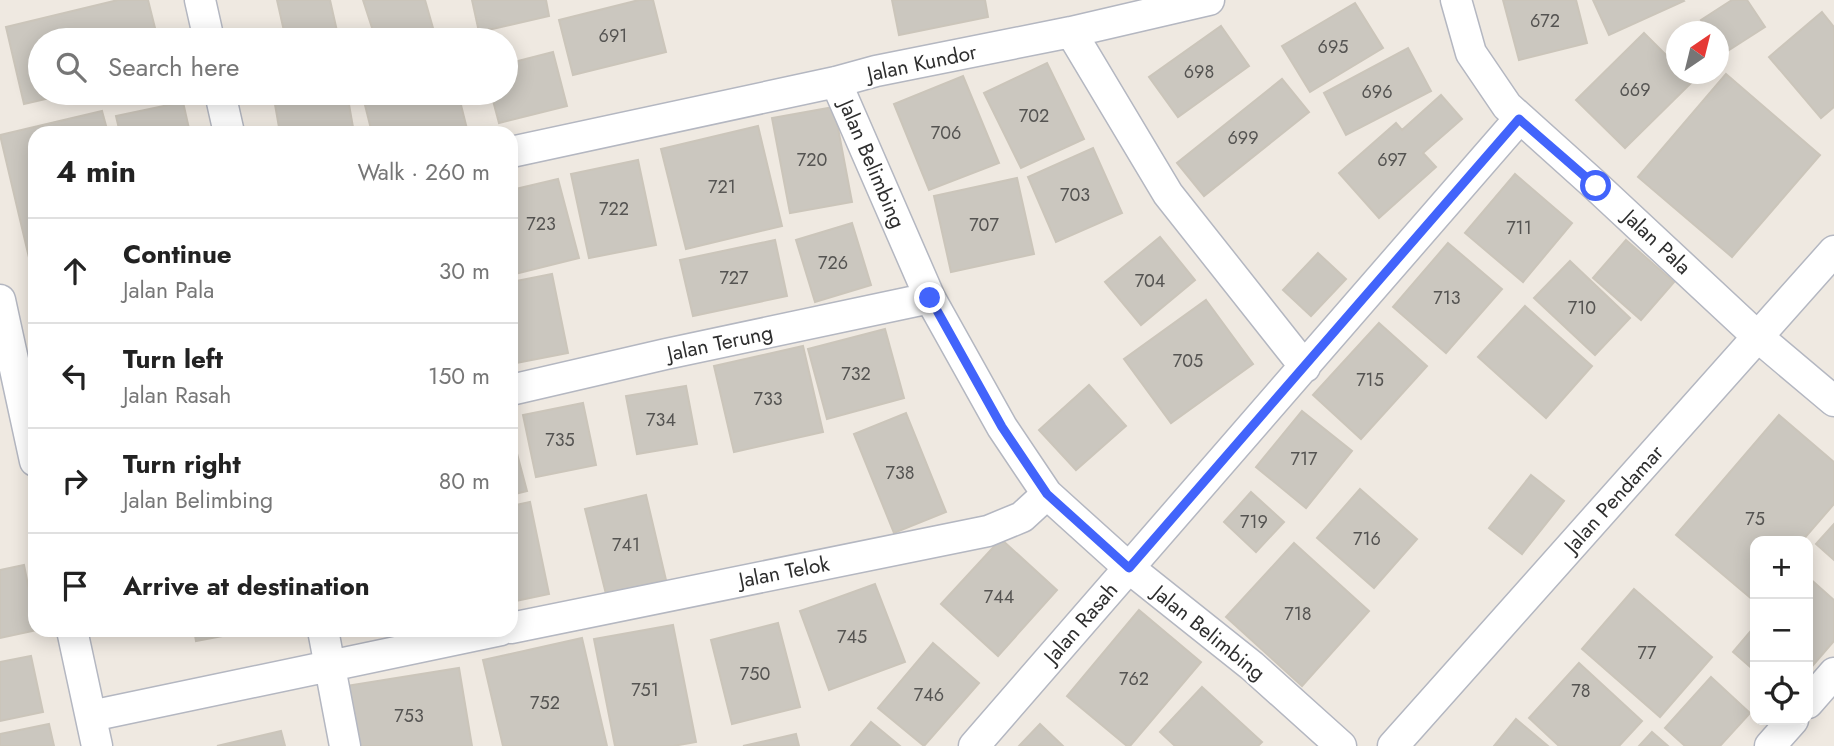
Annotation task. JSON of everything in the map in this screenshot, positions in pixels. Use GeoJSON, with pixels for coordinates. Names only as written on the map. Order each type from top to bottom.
{"type":"FeatureCollection","features":[{"type":"Feature","properties":{"kind":"street"},"geometry":{"type":"LineString","coordinates":[[200,0],[206,28]]}},
{"type":"Feature","properties":{"kind":"street","name":"Jalan Kundor"},"geometry":{"type":"LineString","coordinates":[[518,150],[1209,0]]}},
{"type":"Feature","properties":{"kind":"street","name":"Jalan Pala"},"geometry":{"type":"LineString","coordinates":[[1456,0],[1471,53],[1519,119],[1596,186],[1758,337],[1834,401]]}},
{"type":"Feature","properties":{"kind":"street"},"geometry":{"type":"LineString","coordinates":[[1071,32],[1168,194],[1305,367]]}},
{"type":"Feature","properties":{"kind":"street","name":"Jalan Belimbing"},"geometry":{"type":"LineString","coordinates":[[836,82],[930,298],[1002,427],[1047,494],[1129,568],[1252,666],[1341,746]]}},
{"type":"Feature","properties":{"kind":"street"},"geometry":{"type":"LineString","coordinates":[[223,105],[227,126]]}},
{"type":"Feature","properties":{"kind":"street","name":"Jalan Rasah"},"geometry":{"type":"LineString","coordinates":[[974,746],[1519,119]]}},
{"type":"Feature","properties":{"kind":"street","name":"Jalan Pendamar"},"geometry":{"type":"LineString","coordinates":[[1393,746],[1834,251]]}},
{"type":"Feature","properties":{"kind":"street","name":"Jalan Terung"},"geometry":{"type":"LineString","coordinates":[[518,388],[930,298]]}},
{"type":"Feature","properties":{"kind":"street"},"geometry":{"type":"LineString","coordinates":[[0,300],[28,429]]}},
{"type":"Feature","properties":{"kind":"street","name":"Jalan Telok"},"geometry":{"type":"LineString","coordinates":[[518,627],[988,531],[1022,517],[1047,494]]}},
{"type":"Feature","properties":{"kind":"street"},"geometry":{"type":"LineString","coordinates":[[74,637],[97,746]]}},
{"type":"Feature","properties":{"kind":"street"},"geometry":{"type":"LineString","coordinates":[[324,637],[345,746]]}},
{"type":"Feature","properties":{"kind":"street"},"geometry":{"type":"LineString","coordinates":[[91,716],[467,637]]}},
{"type":"Feature","properties":{"kind":"street"},"geometry":{"type":"LineString","coordinates":[[1813,697],[1834,673]]}},
{"type":"Feature","properties":{"kind":"street"},"geometry":{"type":"LineString","coordinates":[[1770,746],[1789,725]]}},
{"type":"Feature","properties":{"kind":"building"},"geometry":{"type":"Polygon","coordinates":[[[118,0],[148,0],[155,28],[28,28],[28,103],[24,104],[6,27],[118,0]]]}},
{"type":"Feature","properties":{"kind":"building"},"geometry":{"type":"Polygon","coordinates":[[[277,0],[330,0],[336,28],[283,28],[277,0]]]}},
{"type":"Feature","properties":{"kind":"building"},"geometry":{"type":"Polygon","coordinates":[[[363,0],[425,0],[433,28],[372,28],[363,0]]]}},
{"type":"Feature","properties":{"kind":"building"},"geometry":{"type":"Polygon","coordinates":[[[472,0],[546,0],[549,16],[496,28],[478,28],[472,0]]]}},
{"type":"Feature","properties":{"kind":"building"},"geometry":{"type":"Polygon","coordinates":[[[639,0],[653,0],[666,52],[573,75],[559,20],[639,0]]]}},
{"type":"Feature","properties":{"kind":"building"},"geometry":{"type":"Polygon","coordinates":[[[892,0],[985,0],[988,17],[899,35],[892,0]]]}},
{"type":"Feature","properties":{"kind":"building"},"geometry":{"type":"Polygon","coordinates":[[[1503,0],[1576,0],[1587,43],[1519,60],[1503,0]]]}},
{"type":"Feature","properties":{"kind":"building"},"geometry":{"type":"Polygon","coordinates":[[[1593,0],[1683,0],[1684,1],[1609,35],[1593,0]]]}},
{"type":"Feature","properties":{"kind":"building"},"geometry":{"type":"Polygon","coordinates":[[[1732,0],[1747,0],[1765,27],[1729,50],[1729,21],[1701,20],[1732,0]]]}},
{"type":"Feature","properties":{"kind":"building"},"geometry":{"type":"Polygon","coordinates":[[[1355,3],[1383,48],[1310,92],[1282,46],[1355,3]]]}},
{"type":"Feature","properties":{"kind":"building"},"geometry":{"type":"Polygon","coordinates":[[[1822,12],[1834,27],[1834,107],[1821,118],[1769,57],[1822,12]]]}},
{"type":"Feature","properties":{"kind":"building"},"geometry":{"type":"Polygon","coordinates":[[[1221,26],[1249,66],[1178,117],[1149,77],[1221,26]]]}},
{"type":"Feature","properties":{"kind":"building"},"geometry":{"type":"Polygon","coordinates":[[[1644,33],[1666,55],[1666,84],[1690,84],[1625,148],[1576,100],[1644,33]]]}},
{"type":"Feature","properties":{"kind":"building"},"geometry":{"type":"Polygon","coordinates":[[[1408,48],[1431,91],[1346,135],[1324,93],[1408,48]]]}},
{"type":"Feature","properties":{"kind":"building"},"geometry":{"type":"Polygon","coordinates":[[[553,52],[567,106],[499,123],[494,105],[518,105],[518,61],[553,52]]]}},
{"type":"Feature","properties":{"kind":"building"},"geometry":{"type":"Polygon","coordinates":[[[1047,63],[1084,139],[1021,168],[984,93],[1047,63]]]}},
{"type":"Feature","properties":{"kind":"building"},"geometry":{"type":"Polygon","coordinates":[[[963,76],[999,163],[929,190],[894,104],[963,76]]]}},
{"type":"Feature","properties":{"kind":"building"},"geometry":{"type":"Polygon","coordinates":[[[1729,77],[1820,155],[1732,257],[1638,177],[1717,84],[1729,84],[1729,77]]]}},
{"type":"Feature","properties":{"kind":"building"},"geometry":{"type":"Polygon","coordinates":[[[1282,79],[1309,112],[1204,196],[1177,163],[1282,79]]]}},
{"type":"Feature","properties":{"kind":"building"},"geometry":{"type":"Polygon","coordinates":[[[1441,95],[1462,119],[1423,153],[1436,167],[1379,218],[1339,173],[1396,123],[1402,130],[1441,95]]]}},
{"type":"Feature","properties":{"kind":"building"},"geometry":{"type":"Polygon","coordinates":[[[169,105],[184,105],[188,126],[118,126],[116,116],[169,105]]]}},
{"type":"Feature","properties":{"kind":"building"},"geometry":{"type":"Polygon","coordinates":[[[275,105],[349,105],[353,126],[279,126],[275,105]]]}},
{"type":"Feature","properties":{"kind":"building"},"geometry":{"type":"Polygon","coordinates":[[[365,105],[461,105],[466,126],[370,126],[365,105]]]}},
{"type":"Feature","properties":{"kind":"building"},"geometry":{"type":"Polygon","coordinates":[[[834,107],[852,202],[790,213],[772,118],[834,107]]]}},
{"type":"Feature","properties":{"kind":"building"},"geometry":{"type":"Polygon","coordinates":[[[102,111],[106,126],[38,126],[102,111]]]}},
{"type":"Feature","properties":{"kind":"building"},"geometry":{"type":"Polygon","coordinates":[[[758,126],[782,226],[686,249],[661,149],[758,126]]]}},
{"type":"Feature","properties":{"kind":"building"},"geometry":{"type":"Polygon","coordinates":[[[28,128],[28,253],[0,135],[28,128]]]}},
{"type":"Feature","properties":{"kind":"building"},"geometry":{"type":"Polygon","coordinates":[[[1093,148],[1122,213],[1056,242],[1028,177],[1093,148]]]}},
{"type":"Feature","properties":{"kind":"building"},"geometry":{"type":"Polygon","coordinates":[[[638,160],[656,245],[589,258],[571,174],[638,160]]]}},
{"type":"Feature","properties":{"kind":"building"},"geometry":{"type":"Polygon","coordinates":[[[1515,174],[1572,223],[1523,282],[1465,233],[1515,174]]]}},
{"type":"Feature","properties":{"kind":"building"},"geometry":{"type":"Polygon","coordinates":[[[1017,178],[1034,254],[951,272],[934,196],[1017,178]]]}},
{"type":"Feature","properties":{"kind":"building"},"geometry":{"type":"Polygon","coordinates":[[[558,179],[579,258],[518,273],[518,188],[558,179]]]}},
{"type":"Feature","properties":{"kind":"building"},"geometry":{"type":"Polygon","coordinates":[[[852,223],[871,285],[815,302],[796,240],[852,223]]]}},
{"type":"Feature","properties":{"kind":"building"},"geometry":{"type":"Polygon","coordinates":[[[1160,237],[1195,280],[1141,325],[1105,282],[1160,237]]]}},
{"type":"Feature","properties":{"kind":"building"},"geometry":{"type":"Polygon","coordinates":[[[775,240],[787,296],[693,316],[680,260],[775,240]]]}},
{"type":"Feature","properties":{"kind":"building"},"geometry":{"type":"Polygon","coordinates":[[[1626,240],[1674,282],[1641,320],[1593,278],[1626,240]]]}},
{"type":"Feature","properties":{"kind":"building"},"geometry":{"type":"Polygon","coordinates":[[[1448,243],[1502,289],[1446,353],[1393,307],[1448,243]]]}},
{"type":"Feature","properties":{"kind":"building"},"geometry":{"type":"Polygon","coordinates":[[[1318,253],[1346,279],[1311,316],[1283,290],[1318,253]]]}},
{"type":"Feature","properties":{"kind":"building"},"geometry":{"type":"Polygon","coordinates":[[[1570,261],[1630,318],[1595,355],[1534,298],[1570,261]]]}},
{"type":"Feature","properties":{"kind":"building"},"geometry":{"type":"Polygon","coordinates":[[[552,274],[568,353],[518,363],[518,281],[552,274]]]}},
{"type":"Feature","properties":{"kind":"building"},"geometry":{"type":"Polygon","coordinates":[[[1206,300],[1253,364],[1171,423],[1124,359],[1206,300]]]}},
{"type":"Feature","properties":{"kind":"building"},"geometry":{"type":"Polygon","coordinates":[[[1525,306],[1592,366],[1546,418],[1478,357],[1525,306]]]}},
{"type":"Feature","properties":{"kind":"building"},"geometry":{"type":"Polygon","coordinates":[[[1379,323],[1427,366],[1361,439],[1313,395],[1379,323]]]}},
{"type":"Feature","properties":{"kind":"building"},"geometry":{"type":"Polygon","coordinates":[[[885,329],[904,398],[827,419],[808,349],[885,329]]]}},
{"type":"Feature","properties":{"kind":"building"},"geometry":{"type":"Polygon","coordinates":[[[803,346],[823,432],[734,452],[714,366],[803,346]]]}},
{"type":"Feature","properties":{"kind":"building"},"geometry":{"type":"Polygon","coordinates":[[[1089,385],[1126,426],[1076,470],[1039,430],[1089,385]]]}},
{"type":"Feature","properties":{"kind":"building"},"geometry":{"type":"Polygon","coordinates":[[[686,386],[697,444],[637,454],[626,396],[686,386]]]}},
{"type":"Feature","properties":{"kind":"building"},"geometry":{"type":"Polygon","coordinates":[[[583,403],[596,465],[536,477],[523,415],[583,403]]]}},
{"type":"Feature","properties":{"kind":"building"},"geometry":{"type":"Polygon","coordinates":[[[1302,411],[1352,451],[1306,508],[1256,467],[1302,411]]]}},
{"type":"Feature","properties":{"kind":"building"},"geometry":{"type":"Polygon","coordinates":[[[906,413],[946,512],[894,533],[854,434],[906,413]]]}},
{"type":"Feature","properties":{"kind":"building"},"geometry":{"type":"Polygon","coordinates":[[[1779,415],[1834,462],[1834,504],[1806,536],[1750,536],[1750,597],[1676,535],[1779,415]]]}},
{"type":"Feature","properties":{"kind":"building"},"geometry":{"type":"Polygon","coordinates":[[[518,457],[527,491],[518,493],[518,457]]]}},
{"type":"Feature","properties":{"kind":"building"},"geometry":{"type":"Polygon","coordinates":[[[1531,475],[1564,501],[1522,554],[1489,528],[1531,475]]]}},
{"type":"Feature","properties":{"kind":"building"},"geometry":{"type":"Polygon","coordinates":[[[1360,489],[1417,539],[1374,588],[1317,538],[1360,489]]]}},
{"type":"Feature","properties":{"kind":"building"},"geometry":{"type":"Polygon","coordinates":[[[1251,492],[1284,522],[1256,552],[1224,522],[1251,492]]]}},
{"type":"Feature","properties":{"kind":"building"},"geometry":{"type":"Polygon","coordinates":[[[646,495],[666,580],[606,594],[585,509],[646,495]]]}},
{"type":"Feature","properties":{"kind":"building"},"geometry":{"type":"Polygon","coordinates":[[[530,502],[549,594],[518,601],[518,505],[530,502]]]}},
{"type":"Feature","properties":{"kind":"building"},"geometry":{"type":"Polygon","coordinates":[[[1834,524],[1834,560],[1816,544],[1834,524]]]}},
{"type":"Feature","properties":{"kind":"building"},"geometry":{"type":"Polygon","coordinates":[[[1001,539],[1057,590],[998,656],[941,604],[1001,539]]]}},
{"type":"Feature","properties":{"kind":"building"},"geometry":{"type":"Polygon","coordinates":[[[1294,543],[1369,611],[1302,686],[1226,617],[1294,543]]]}},
{"type":"Feature","properties":{"kind":"building"},"geometry":{"type":"Polygon","coordinates":[[[24,565],[28,585],[28,632],[0,638],[0,570],[24,565]]]}},
{"type":"Feature","properties":{"kind":"building"},"geometry":{"type":"Polygon","coordinates":[[[1813,581],[1834,600],[1834,641],[1813,665],[1813,581]]]}},
{"type":"Feature","properties":{"kind":"building"},"geometry":{"type":"Polygon","coordinates":[[[875,584],[905,662],[829,690],[800,611],[875,584]]]}},
{"type":"Feature","properties":{"kind":"building"},"geometry":{"type":"Polygon","coordinates":[[[1634,589],[1712,657],[1660,717],[1582,649],[1634,589]]]}},
{"type":"Feature","properties":{"kind":"building"},"geometry":{"type":"Polygon","coordinates":[[[1139,610],[1201,662],[1130,746],[1127,746],[1067,696],[1139,610]]]}},
{"type":"Feature","properties":{"kind":"building"},"geometry":{"type":"Polygon","coordinates":[[[778,623],[800,707],[732,724],[711,640],[778,623]]]}},
{"type":"Feature","properties":{"kind":"building"},"geometry":{"type":"Polygon","coordinates":[[[673,625],[696,742],[673,746],[615,746],[594,639],[673,625]]]}},
{"type":"Feature","properties":{"kind":"building"},"geometry":{"type":"Polygon","coordinates":[[[1750,632],[1750,667],[1733,652],[1750,632]]]}},
{"type":"Feature","properties":{"kind":"building"},"geometry":{"type":"Polygon","coordinates":[[[195,637],[217,637],[196,641],[195,637]]]}},
{"type":"Feature","properties":{"kind":"building"},"geometry":{"type":"Polygon","coordinates":[[[582,638],[607,746],[503,746],[483,660],[582,638]]]}},
{"type":"Feature","properties":{"kind":"building"},"geometry":{"type":"Polygon","coordinates":[[[933,643],[979,683],[924,746],[878,708],[933,643]]]}},
{"type":"Feature","properties":{"kind":"building"},"geometry":{"type":"Polygon","coordinates":[[[31,656],[43,712],[0,721],[0,662],[31,656]]]}},
{"type":"Feature","properties":{"kind":"building"},"geometry":{"type":"Polygon","coordinates":[[[1579,663],[1642,721],[1619,746],[1559,746],[1529,718],[1579,663]]]}},
{"type":"Feature","properties":{"kind":"building"},"geometry":{"type":"Polygon","coordinates":[[[459,668],[472,746],[356,746],[346,686],[459,668]]]}},
{"type":"Feature","properties":{"kind":"building"},"geometry":{"type":"Polygon","coordinates":[[[1711,677],[1750,713],[1720,746],[1685,746],[1665,728],[1711,677]]]}},
{"type":"Feature","properties":{"kind":"building"},"geometry":{"type":"Polygon","coordinates":[[[1202,687],[1262,742],[1258,746],[1175,746],[1160,732],[1202,687]]]}},
{"type":"Feature","properties":{"kind":"building"},"geometry":{"type":"Polygon","coordinates":[[[1516,719],[1548,746],[1494,746],[1516,719]]]}},
{"type":"Feature","properties":{"kind":"building"},"geometry":{"type":"Polygon","coordinates":[[[871,722],[900,746],[851,746],[871,722]]]}},
{"type":"Feature","properties":{"kind":"building"},"geometry":{"type":"Polygon","coordinates":[[[49,724],[54,746],[0,746],[0,734],[49,724]]]}},
{"type":"Feature","properties":{"kind":"building"},"geometry":{"type":"Polygon","coordinates":[[[1040,724],[1063,746],[1019,746],[1040,724]]]}},
{"type":"Feature","properties":{"kind":"building"},"geometry":{"type":"Polygon","coordinates":[[[281,731],[285,746],[217,746],[281,731]]]}},
{"type":"Feature","properties":{"kind":"building"},"geometry":{"type":"Polygon","coordinates":[[[1652,732],[1668,746],[1639,746],[1652,732]]]}},
{"type":"Feature","properties":{"kind":"building"},"geometry":{"type":"Polygon","coordinates":[[[796,734],[799,746],[743,746],[796,734]]]}},
{"type":"Feature","properties":{"kind":"route"},"geometry":{"type":"LineString","coordinates":[[930,298],[1002,427],[1047,494],[1129,568],[1519,119],[1596,186]]}}]}
